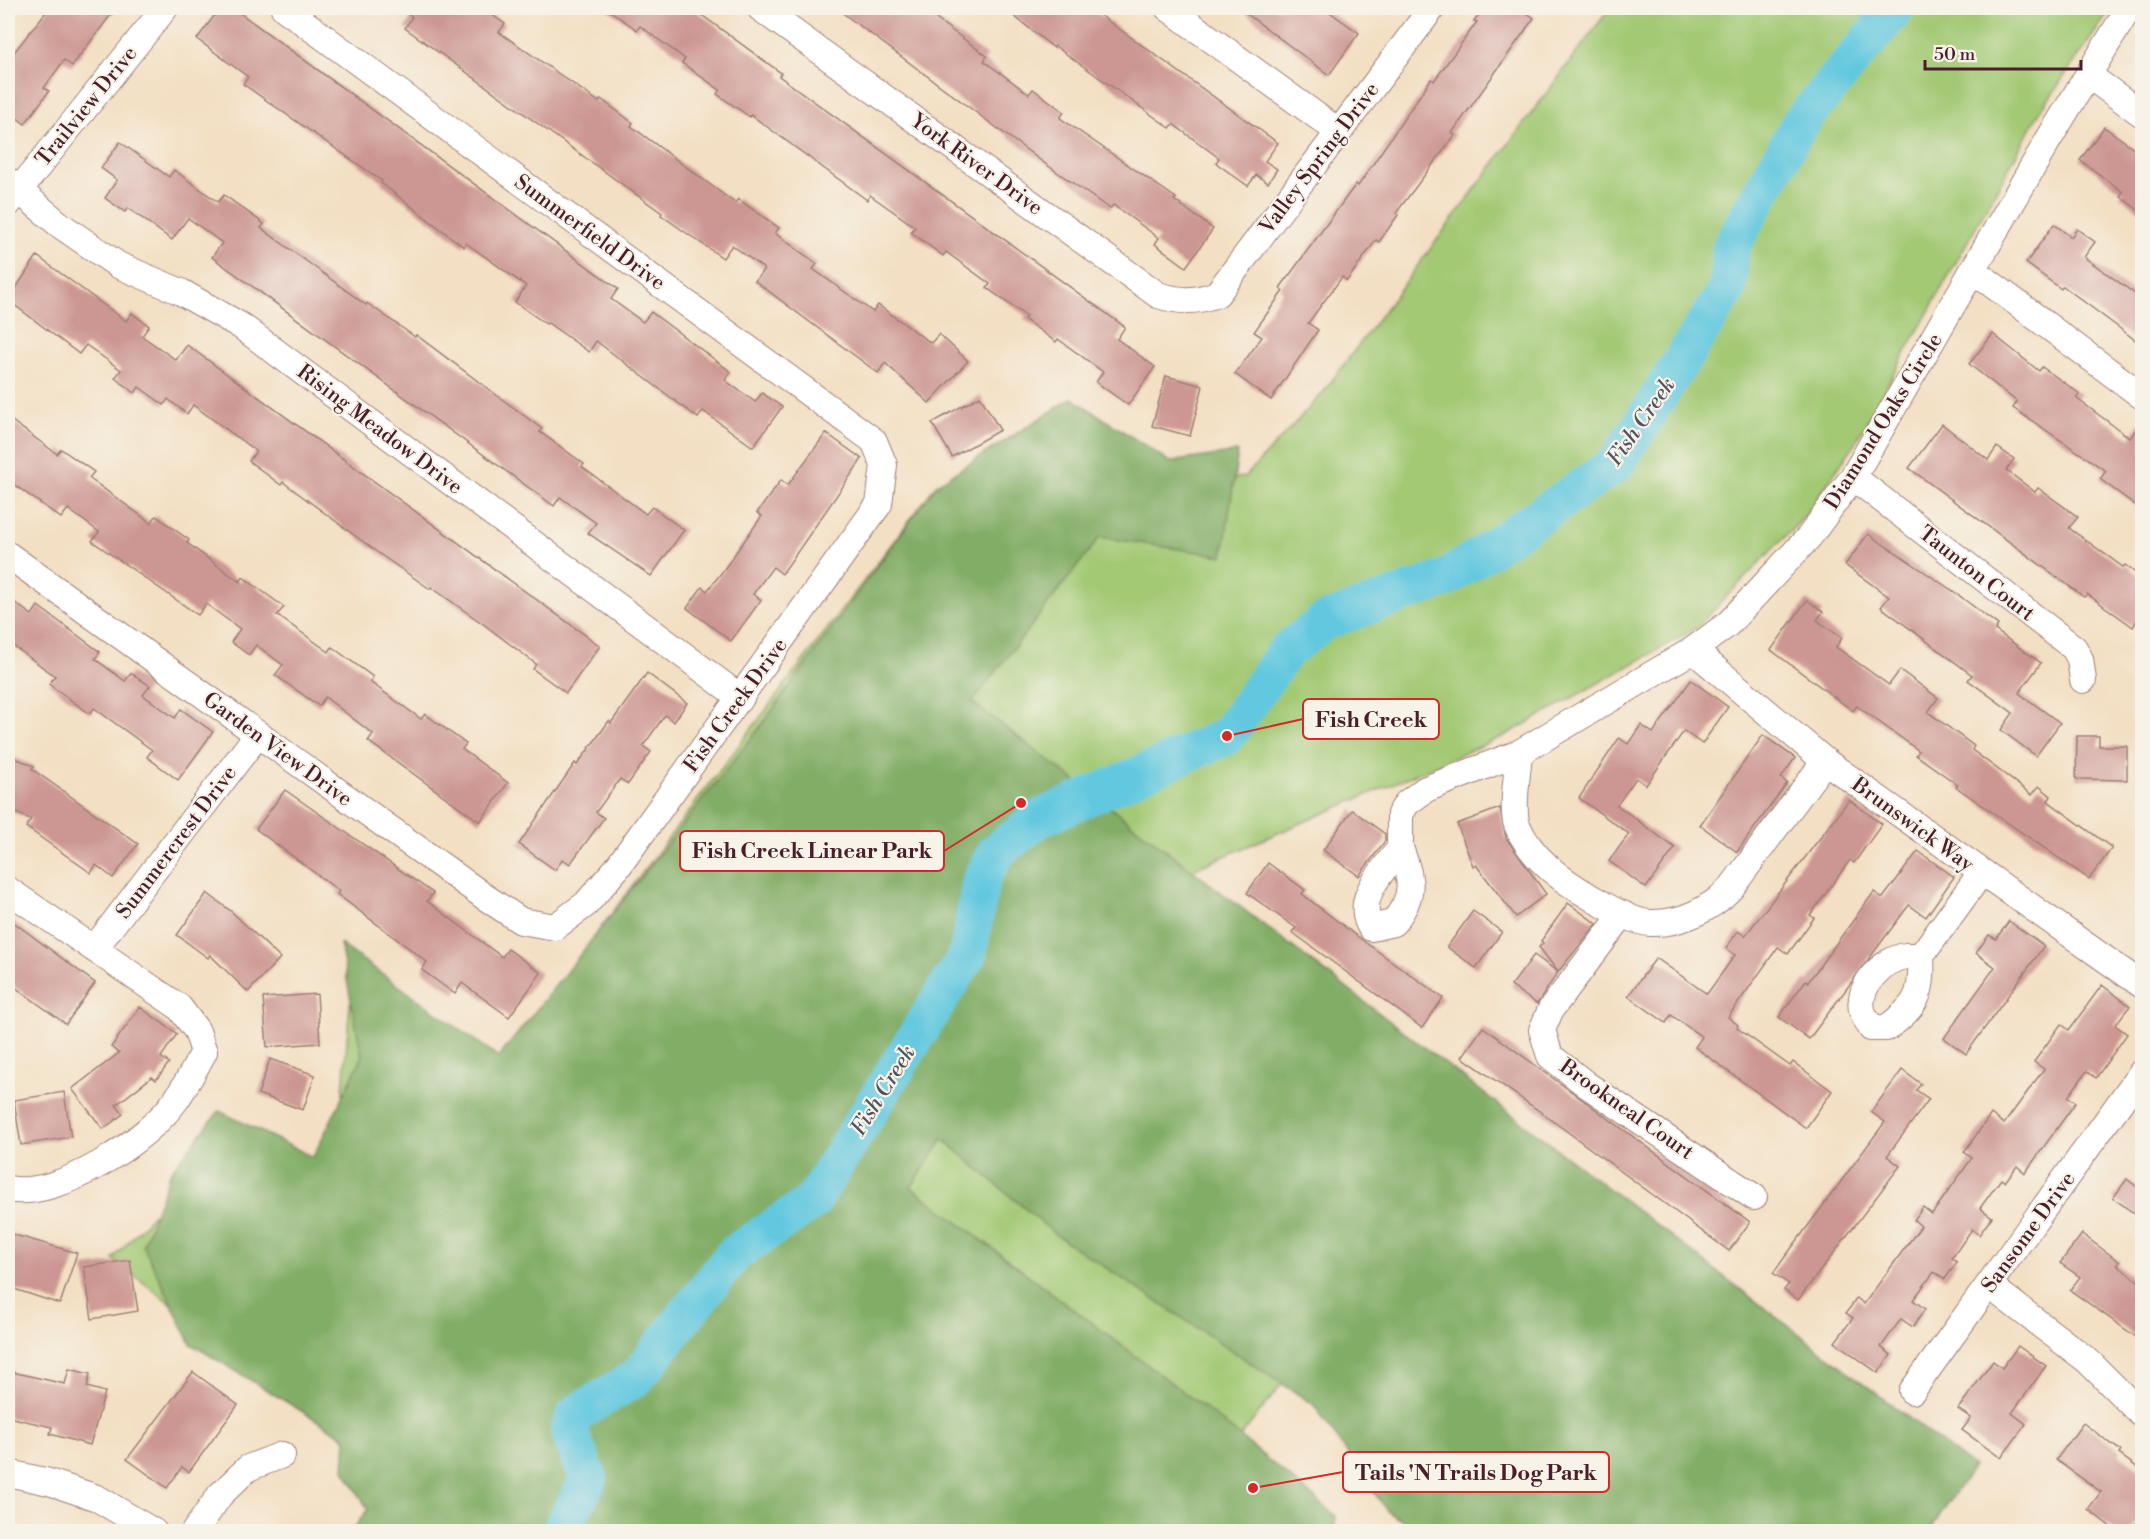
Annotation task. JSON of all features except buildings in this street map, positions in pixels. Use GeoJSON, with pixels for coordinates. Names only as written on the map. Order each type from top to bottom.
{"type":"FeatureCollection","features":[{"type":"Feature","properties":{"kind":"street","name":"Trailview Drive"},"geometry":{"type":"LineString","coordinates":[[11,192],[165,8]]}},
{"type":"Feature","properties":{"kind":"street","name":"Summerfield Drive"},"geometry":{"type":"LineString","coordinates":[[284,8],[874,441],[884,465]]}},
{"type":"Feature","properties":{"kind":"street","name":"York River Drive"},"geometry":{"type":"LineString","coordinates":[[760,8],[1158,296],[1178,302],[1201,300]]}},
{"type":"Feature","properties":{"kind":"street"},"geometry":{"type":"LineString","coordinates":[[1168,8],[1339,132]]}},
{"type":"Feature","properties":{"kind":"street","name":"Valley Spring Drive"},"geometry":{"type":"LineString","coordinates":[[1201,300],[1217,294],[1432,8]]}},
{"type":"Feature","properties":{"kind":"street","name":"Diamond Oaks Circle"},"geometry":{"type":"LineString","coordinates":[[1400,848],[1400,814],[1407,803],[1426,789],[1519,753],[1693,650],[1728,624],[1809,537],[1853,477],[2088,75],[2130,8]]}},
{"type":"Feature","properties":{"kind":"street"},"geometry":{"type":"LineString","coordinates":[[2088,75],[2142,114]]}},
{"type":"Feature","properties":{"kind":"street","name":"Rising Meadow Drive"},"geometry":{"type":"LineString","coordinates":[[11,192],[118,265],[181,292],[241,326],[741,698]]}},
{"type":"Feature","properties":{"kind":"street"},"geometry":{"type":"LineString","coordinates":[[1974,271],[2142,396]]}},
{"type":"Feature","properties":{"kind":"street","name":"Fish Creek Drive"},"geometry":{"type":"LineString","coordinates":[[555,927],[586,904],[617,868],[741,698],[879,504],[884,465]]}},
{"type":"Feature","properties":{"kind":"street","name":"Taunton Court"},"geometry":{"type":"LineString","coordinates":[[1853,477],[2074,648],[2080,658],[2083,680]]}},
{"type":"Feature","properties":{"kind":"street","name":"Garden View Drive"},"geometry":{"type":"LineString","coordinates":[[8,555],[521,921],[555,927]]}},
{"type":"Feature","properties":{"kind":"street","name":"Brunswick Way"},"geometry":{"type":"LineString","coordinates":[[1693,650],[1825,760],[1981,873],[2142,985]]}},
{"type":"Feature","properties":{"kind":"street","name":"Summercrest Drive"},"geometry":{"type":"LineString","coordinates":[[94,949],[258,734]]}},
{"type":"Feature","properties":{"kind":"street"},"geometry":{"type":"LineString","coordinates":[[1519,753],[1517,824],[1533,852],[1548,867],[1589,896],[1629,918],[1650,923],[1685,918],[1716,904],[1731,888],[1825,760]]}},
{"type":"Feature","properties":{"kind":"street"},"geometry":{"type":"LineString","coordinates":[[1921,956],[1981,873]]}},
{"type":"Feature","properties":{"kind":"street"},"geometry":{"type":"LineString","coordinates":[[8,890],[179,1007],[197,1031],[204,1052],[175,1101],[146,1132],[105,1159],[57,1184],[22,1192],[8,1189]]}},
{"type":"Feature","properties":{"kind":"street","name":"Brookneal Court"},"geometry":{"type":"LineString","coordinates":[[1623,914],[1551,1009],[1542,1030],[1550,1056],[1587,1085],[1754,1197]]}},
{"type":"Feature","properties":{"kind":"street","name":"Sansome Drive"},"geometry":{"type":"LineString","coordinates":[[1912,1391],[1990,1286],[2142,1072]]}},
{"type":"Feature","properties":{"kind":"street"},"geometry":{"type":"LineString","coordinates":[[1990,1286],[2088,1361],[2142,1415]]}},
{"type":"Feature","properties":{"kind":"street"},"geometry":{"type":"LineString","coordinates":[[194,1532],[220,1495],[248,1468],[282,1455]]}},
{"type":"Feature","properties":{"kind":"street"},"geometry":{"type":"LineString","coordinates":[[8,1473],[49,1482],[97,1498],[154,1532]]}},
{"type":"Feature","properties":{"kind":"green space"},"geometry":{"type":"Polygon","coordinates":[[[1610,8],[2112,8],[2041,110],[1854,445],[1805,516],[1695,629],[1504,736],[1176,877],[1358,1289],[1165,1531],[406,1486],[113,1259],[215,1146],[333,1215],[350,1003],[476,1104],[593,938],[937,484],[1160,488],[1245,477],[1322,394],[1610,8]]]}},
{"type":"Feature","properties":{"kind":"green space"},"geometry":{"type":"Polygon","coordinates":[[[1072,398],[1170,462],[1238,452],[1223,556],[1100,537],[972,702],[1973,1467],[1929,1531],[1418,1531],[1387,1511],[1313,1404],[1056,1235],[943,1139],[911,1187],[1214,1415],[1336,1516],[1334,1531],[352,1531],[368,1509],[344,1470],[346,1438],[191,1344],[143,1245],[171,1171],[219,1111],[313,1157],[362,1057],[340,944],[499,1057],[757,731],[937,484],[1072,398]]]}},
{"type":"Feature","properties":{"kind":"waterway","name":"Fish Creek"},"geometry":{"type":"LineString","coordinates":[[560,1532],[589,1479],[569,1431],[576,1414],[637,1377],[735,1253],[812,1202],[968,954],[981,881],[996,852],[1040,818],[1227,736],[1285,652],[1325,621],[1445,579],[1615,465],[1728,288],[1731,247],[1800,123],[1896,8]]}},
{"type":"Feature","properties":{"kind":"place","name":"Fish Creek"},"geometry":{"type":"Point","coordinates":[1227,736]}},
{"type":"Feature","properties":{"kind":"place","name":"Fish Creek Linear Park"},"geometry":{"type":"Point","coordinates":[1021,803]}},
{"type":"Feature","properties":{"kind":"place","name":"Tails 'N Trails Dog Park"},"geometry":{"type":"Point","coordinates":[1253,1488]}}]}
